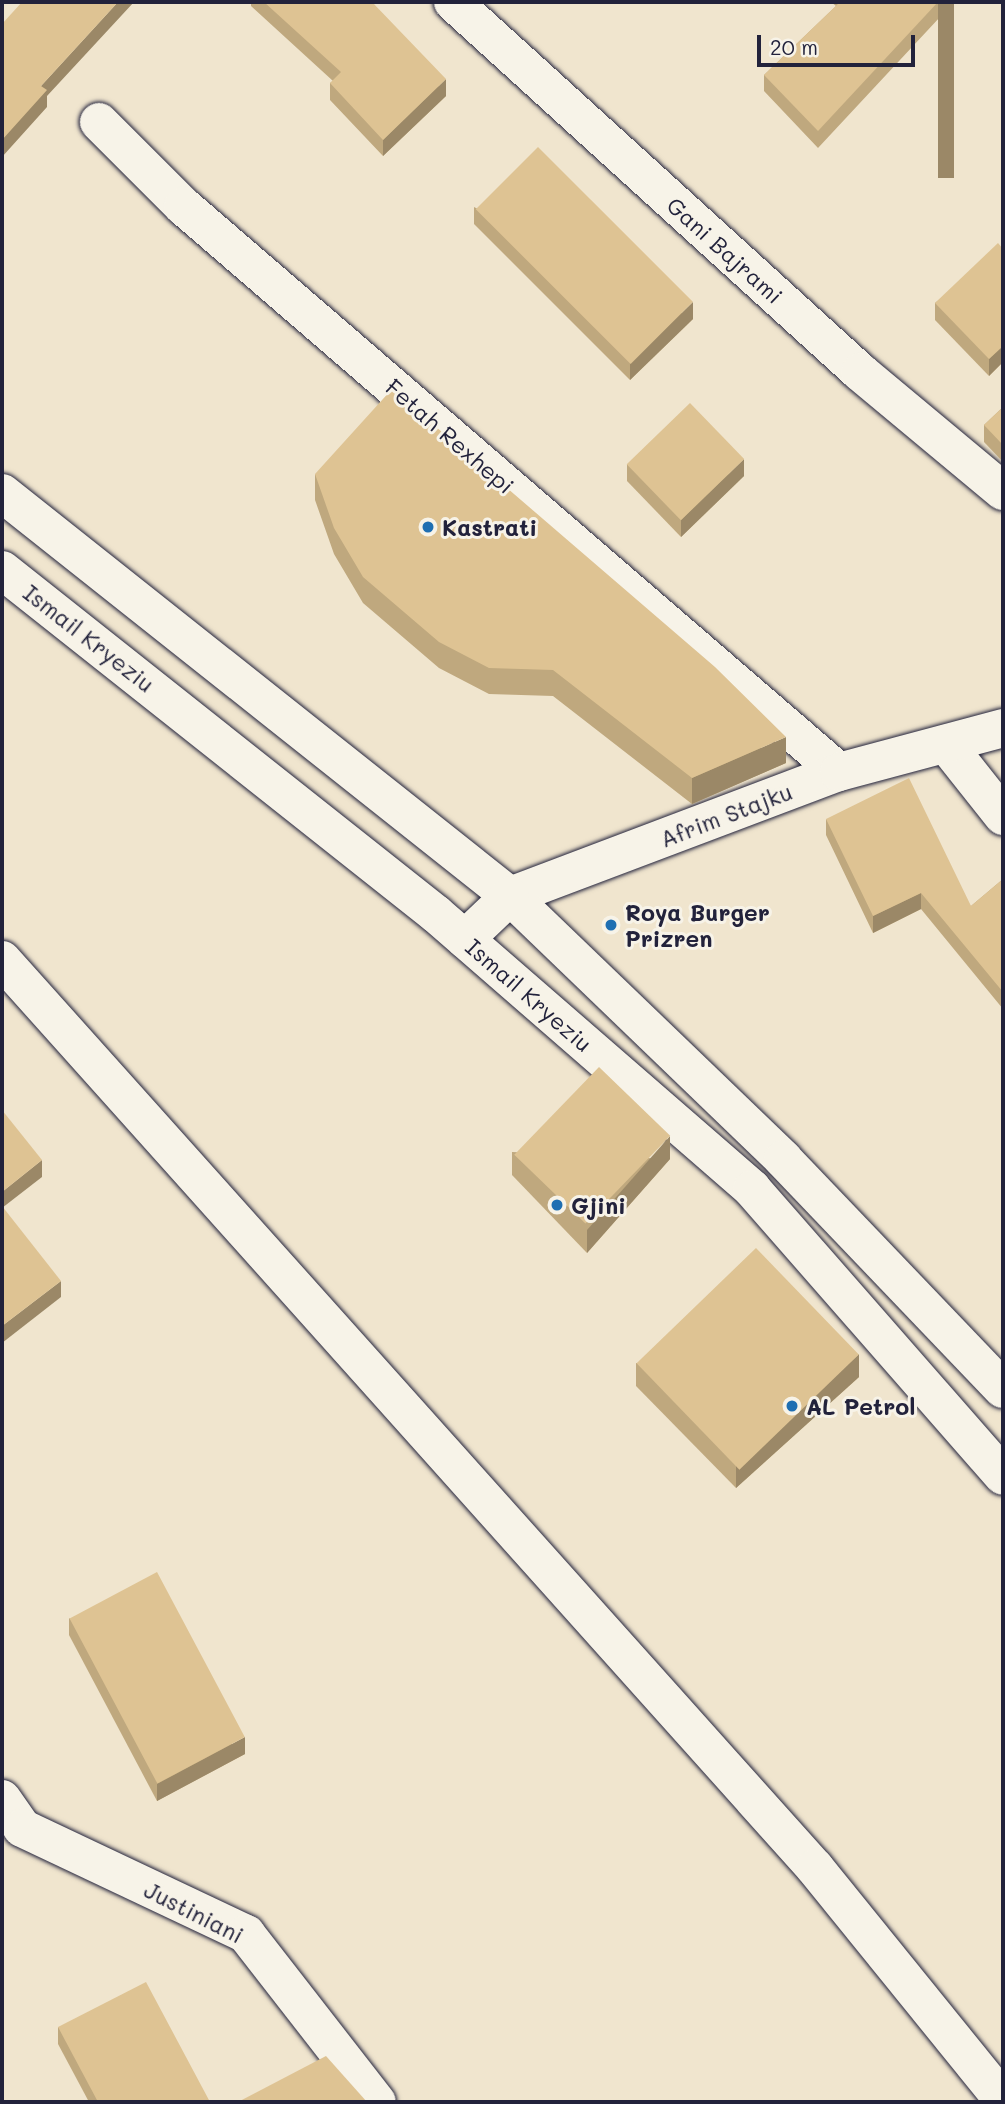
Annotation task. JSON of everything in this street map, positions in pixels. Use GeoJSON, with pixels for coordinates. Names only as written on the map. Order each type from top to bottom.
{"type":"FeatureCollection","features":[{"type":"Feature","properties":{"kind":"street","name":"Gani Bajrami"},"geometry":{"type":"LineString","coordinates":[[453,2],[860,372],[1003,491]]}},
{"type":"Feature","properties":{"kind":"street","name":"Fetah Rexhepi"},"geometry":{"type":"LineString","coordinates":[[99,122],[183,206],[839,772]]}},
{"type":"Feature","properties":{"kind":"street"},"geometry":{"type":"LineString","coordinates":[[2,493],[510,896],[783,1159],[1003,1389]]}},
{"type":"Feature","properties":{"kind":"street","name":"Ismail Kryeziu"},"geometry":{"type":"LineString","coordinates":[[2,570],[465,939],[752,1189],[1003,1476]]}},
{"type":"Feature","properties":{"kind":"street","name":"Afrim Stajku"},"geometry":{"type":"LineString","coordinates":[[510,896],[839,772],[1003,728]]}},
{"type":"Feature","properties":{"kind":"street"},"geometry":{"type":"LineString","coordinates":[[946,744],[1003,816]]}},
{"type":"Feature","properties":{"kind":"street"},"geometry":{"type":"LineString","coordinates":[[465,939],[510,896]]}},
{"type":"Feature","properties":{"kind":"street"},"geometry":{"type":"LineString","coordinates":[[2,960],[815,1868],[1003,2100]]}},
{"type":"Feature","properties":{"kind":"street","name":"Justiniani"},"geometry":{"type":"LineString","coordinates":[[2,1799],[22,1828],[246,1934],[377,2102]]}},
{"type":"Feature","properties":{"kind":"building"},"geometry":{"type":"Polygon","coordinates":[[[22,2],[118,2],[41,86],[47,90],[2,140],[2,24],[22,2]]]}},
{"type":"Feature","properties":{"kind":"building"},"geometry":{"type":"Polygon","coordinates":[[[264,2],[372,2],[446,79],[383,140],[330,83],[341,72],[264,2]]]}},
{"type":"Feature","properties":{"kind":"building"},"geometry":{"type":"Polygon","coordinates":[[[840,2],[938,2],[818,131],[764,75],[840,2]]]}},
{"type":"Feature","properties":{"kind":"building"},"geometry":{"type":"Polygon","coordinates":[[[538,147],[693,302],[631,364],[476,209],[538,147]]]}},
{"type":"Feature","properties":{"kind":"building"},"geometry":{"type":"Polygon","coordinates":[[[998,243],[1003,249],[1003,346],[989,359],[935,303],[998,243]]]}},
{"type":"Feature","properties":{"kind":"building","name":"Kastrati"},"geometry":{"type":"Polygon","coordinates":[[[392,389],[715,667],[786,737],[692,778],[553,670],[489,668],[439,642],[363,577],[334,528],[315,474],[392,389]]]}},
{"type":"Feature","properties":{"kind":"building"},"geometry":{"type":"Polygon","coordinates":[[[690,403],[744,459],[681,520],[627,464],[690,403]]]}},
{"type":"Feature","properties":{"kind":"building"},"geometry":{"type":"Polygon","coordinates":[[[1003,407],[1003,445],[984,425],[1003,407]]]}},
{"type":"Feature","properties":{"kind":"building"},"geometry":{"type":"Polygon","coordinates":[[[909,778],[971,906],[1003,879],[1003,992],[921,893],[873,916],[826,819],[909,778]]]}},
{"type":"Feature","properties":{"kind":"building"},"geometry":{"type":"Polygon","coordinates":[[[599,1067],[670,1136],[585,1224],[514,1155],[599,1067]]]}},
{"type":"Feature","properties":{"kind":"building"},"geometry":{"type":"Polygon","coordinates":[[[2,1110],[42,1160],[2,1192],[2,1110]]]}},
{"type":"Feature","properties":{"kind":"building"},"geometry":{"type":"Polygon","coordinates":[[[2,1206],[61,1281],[2,1326],[2,1206]]]}},
{"type":"Feature","properties":{"kind":"building"},"geometry":{"type":"Polygon","coordinates":[[[756,1248],[859,1354],[739,1470],[637,1363],[756,1248]]]}},
{"type":"Feature","properties":{"kind":"building"},"geometry":{"type":"Polygon","coordinates":[[[157,1572],[245,1737],[157,1784],[70,1618],[157,1572]]]}},
{"type":"Feature","properties":{"kind":"building"},"geometry":{"type":"Polygon","coordinates":[[[146,1982],[210,2102],[98,2102],[58,2027],[146,1982]]]}},
{"type":"Feature","properties":{"kind":"building"},"geometry":{"type":"Polygon","coordinates":[[[326,2056],[367,2102],[238,2102],[326,2056]]]}},
{"type":"Feature","properties":{"kind":"place","name":"Kastrati"},"geometry":{"type":"Point","coordinates":[428,527]}},
{"type":"Feature","properties":{"kind":"place","name":"Roya Burger Prizren"},"geometry":{"type":"Point","coordinates":[611,925]}},
{"type":"Feature","properties":{"kind":"place","name":"Gjini"},"geometry":{"type":"Point","coordinates":[557,1205]}},
{"type":"Feature","properties":{"kind":"place","name":"AL Petrol"},"geometry":{"type":"Point","coordinates":[792,1406]}}]}
